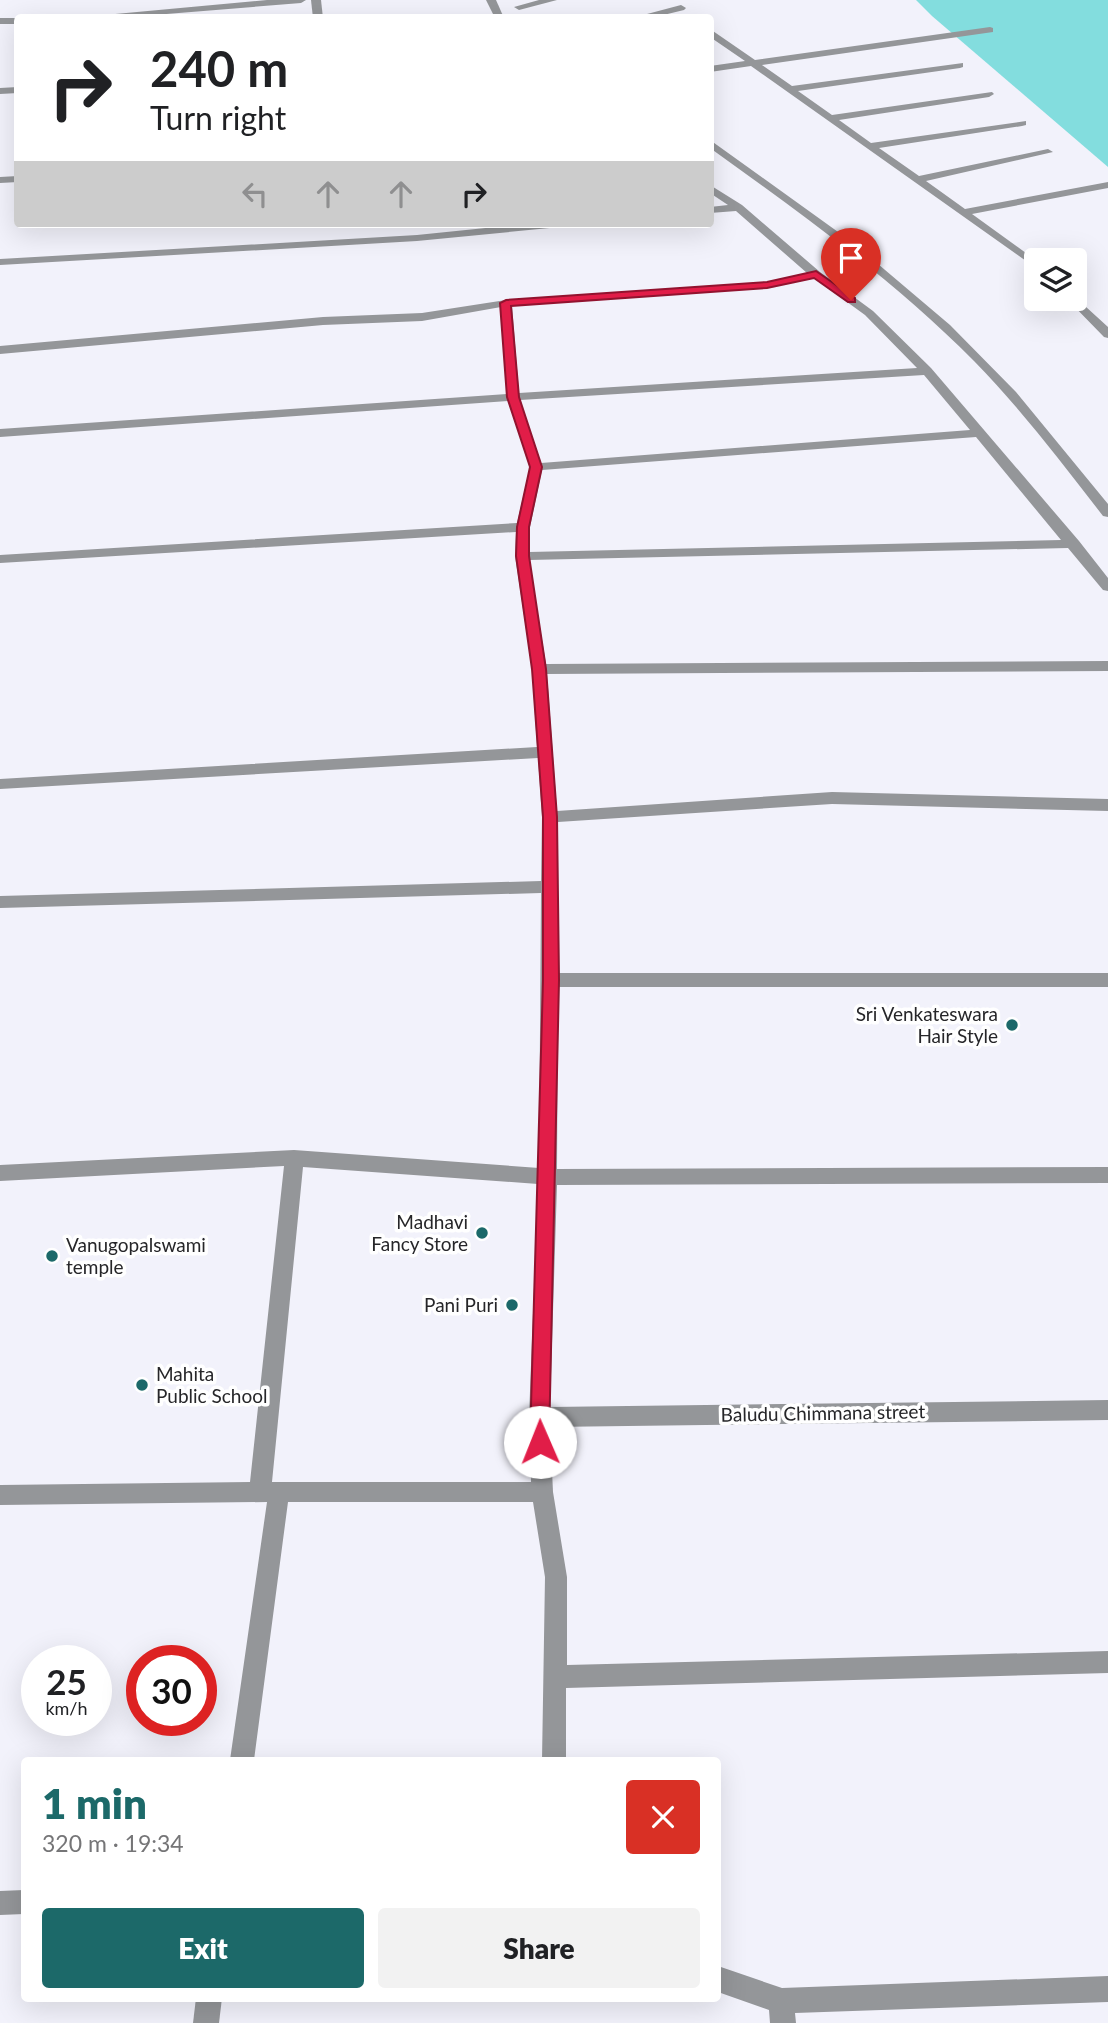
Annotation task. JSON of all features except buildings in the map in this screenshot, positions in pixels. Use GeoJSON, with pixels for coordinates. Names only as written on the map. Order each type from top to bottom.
{"type":"FeatureCollection","features":[{"type":"Feature","properties":{"kind":"street"},"geometry":{"type":"LineString","coordinates":[[126,14],[301,0]]}},
{"type":"Feature","properties":{"kind":"street"},"geometry":{"type":"LineString","coordinates":[[516,4],[552,0]]}},
{"type":"Feature","properties":{"kind":"street"},"geometry":{"type":"LineString","coordinates":[[671,0],[688,14]]}},
{"type":"Feature","properties":{"kind":"street"},"geometry":{"type":"LineString","coordinates":[[654,14],[681,8]]}},
{"type":"Feature","properties":{"kind":"street"},"geometry":{"type":"LineString","coordinates":[[714,68],[990,30]]}},
{"type":"Feature","properties":{"kind":"street"},"geometry":{"type":"LineString","coordinates":[[714,35],[1024,256]]}},
{"type":"Feature","properties":{"kind":"street"},"geometry":{"type":"LineString","coordinates":[[789,89],[960,65]]}},
{"type":"Feature","properties":{"kind":"street"},"geometry":{"type":"LineString","coordinates":[[830,118],[989,94]]}},
{"type":"Feature","properties":{"kind":"street"},"geometry":{"type":"LineString","coordinates":[[869,146],[1022,123]]}},
{"type":"Feature","properties":{"kind":"street"},"geometry":{"type":"LineString","coordinates":[[714,146],[785,197],[905,291],[969,349],[1028,414],[1108,513]]}},
{"type":"Feature","properties":{"kind":"street"},"geometry":{"type":"LineString","coordinates":[[916,180],[1048,152]]}},
{"type":"Feature","properties":{"kind":"street"},"geometry":{"type":"LineString","coordinates":[[963,213],[1108,185]]}},
{"type":"Feature","properties":{"kind":"street"},"geometry":{"type":"LineString","coordinates":[[714,191],[738,207],[816,274],[869,313],[927,371],[1108,587]]}},
{"type":"Feature","properties":{"kind":"street"},"geometry":{"type":"LineString","coordinates":[[714,210],[738,207]]}},
{"type":"Feature","properties":{"kind":"street"},"geometry":{"type":"LineString","coordinates":[[0,262],[417,237],[516,228]]}},
{"type":"Feature","properties":{"kind":"street"},"geometry":{"type":"LineString","coordinates":[[0,351],[323,321],[422,317],[506,303],[767,285],[816,274]]}},
{"type":"Feature","properties":{"kind":"street"},"geometry":{"type":"LineString","coordinates":[[506,303],[513,397],[536,467],[523,527],[522,556],[539,669],[550,817],[548,1177],[539,1417],[542,1492],[556,1577],[554,1757]]}},
{"type":"Feature","properties":{"kind":"street"},"geometry":{"type":"LineString","coordinates":[[1085,311],[1108,334]]}},
{"type":"Feature","properties":{"kind":"street"},"geometry":{"type":"LineString","coordinates":[[0,433],[927,371]]}},
{"type":"Feature","properties":{"kind":"street"},"geometry":{"type":"LineString","coordinates":[[536,467],[979,433]]}},
{"type":"Feature","properties":{"kind":"street"},"geometry":{"type":"LineString","coordinates":[[0,559],[523,527]]}},
{"type":"Feature","properties":{"kind":"street"},"geometry":{"type":"LineString","coordinates":[[522,556],[1074,544]]}},
{"type":"Feature","properties":{"kind":"street"},"geometry":{"type":"LineString","coordinates":[[539,669],[1108,666]]}},
{"type":"Feature","properties":{"kind":"street"},"geometry":{"type":"LineString","coordinates":[[0,784],[545,752]]}},
{"type":"Feature","properties":{"kind":"street"},"geometry":{"type":"LineString","coordinates":[[550,817],[832,798],[1108,805]]}},
{"type":"Feature","properties":{"kind":"street"},"geometry":{"type":"LineString","coordinates":[[0,902],[549,887]]}},
{"type":"Feature","properties":{"kind":"street"},"geometry":{"type":"LineString","coordinates":[[551,980],[1108,979]]}},
{"type":"Feature","properties":{"kind":"street"},"geometry":{"type":"LineString","coordinates":[[242,1757],[270,1492],[294,1158]]}},
{"type":"Feature","properties":{"kind":"street"},"geometry":{"type":"LineString","coordinates":[[0,1173],[294,1158],[548,1177],[1108,1175]]}},
{"type":"Feature","properties":{"kind":"street","name":"Baludu Chimmana street"},"geometry":{"type":"LineString","coordinates":[[539,1417],[1108,1410]]}},
{"type":"Feature","properties":{"kind":"street"},"geometry":{"type":"LineString","coordinates":[[0,1495],[542,1492]]}},
{"type":"Feature","properties":{"kind":"street"},"geometry":{"type":"LineString","coordinates":[[555,1677],[1108,1662]]}},
{"type":"Feature","properties":{"kind":"street"},"geometry":{"type":"LineString","coordinates":[[0,1903],[21,1902]]}},
{"type":"Feature","properties":{"kind":"street"},"geometry":{"type":"LineString","coordinates":[[721,1981],[782,2012],[1108,1989]]}},
{"type":"Feature","properties":{"kind":"street"},"geometry":{"type":"LineString","coordinates":[[206,2023],[209,2002]]}},
{"type":"Feature","properties":{"kind":"water"},"geometry":{"type":"Polygon","coordinates":[[[916,0],[1108,0],[1108,167],[932,16],[916,0]]]}},
{"type":"Feature","properties":{"kind":"place","name":"Sri Venkateswara Hair Style"},"geometry":{"type":"Point","coordinates":[1012,1025]}},
{"type":"Feature","properties":{"kind":"place","name":"Madhavi Fancy Store"},"geometry":{"type":"Point","coordinates":[482,1233]}},
{"type":"Feature","properties":{"kind":"place","name":"Vanugopalswami temple"},"geometry":{"type":"Point","coordinates":[52,1256]}},
{"type":"Feature","properties":{"kind":"place","name":"Pani Puri"},"geometry":{"type":"Point","coordinates":[512,1305]}},
{"type":"Feature","properties":{"kind":"place","name":"Mahita Public School"},"geometry":{"type":"Point","coordinates":[142,1385]}},
{"type":"Feature","properties":{"kind":"route"},"geometry":{"type":"LineString","coordinates":[[540,1442],[548,1177],[550,817],[539,669],[522,556],[523,527],[536,467],[513,397],[506,303],[767,285],[816,274],[851,300]]}}]}
